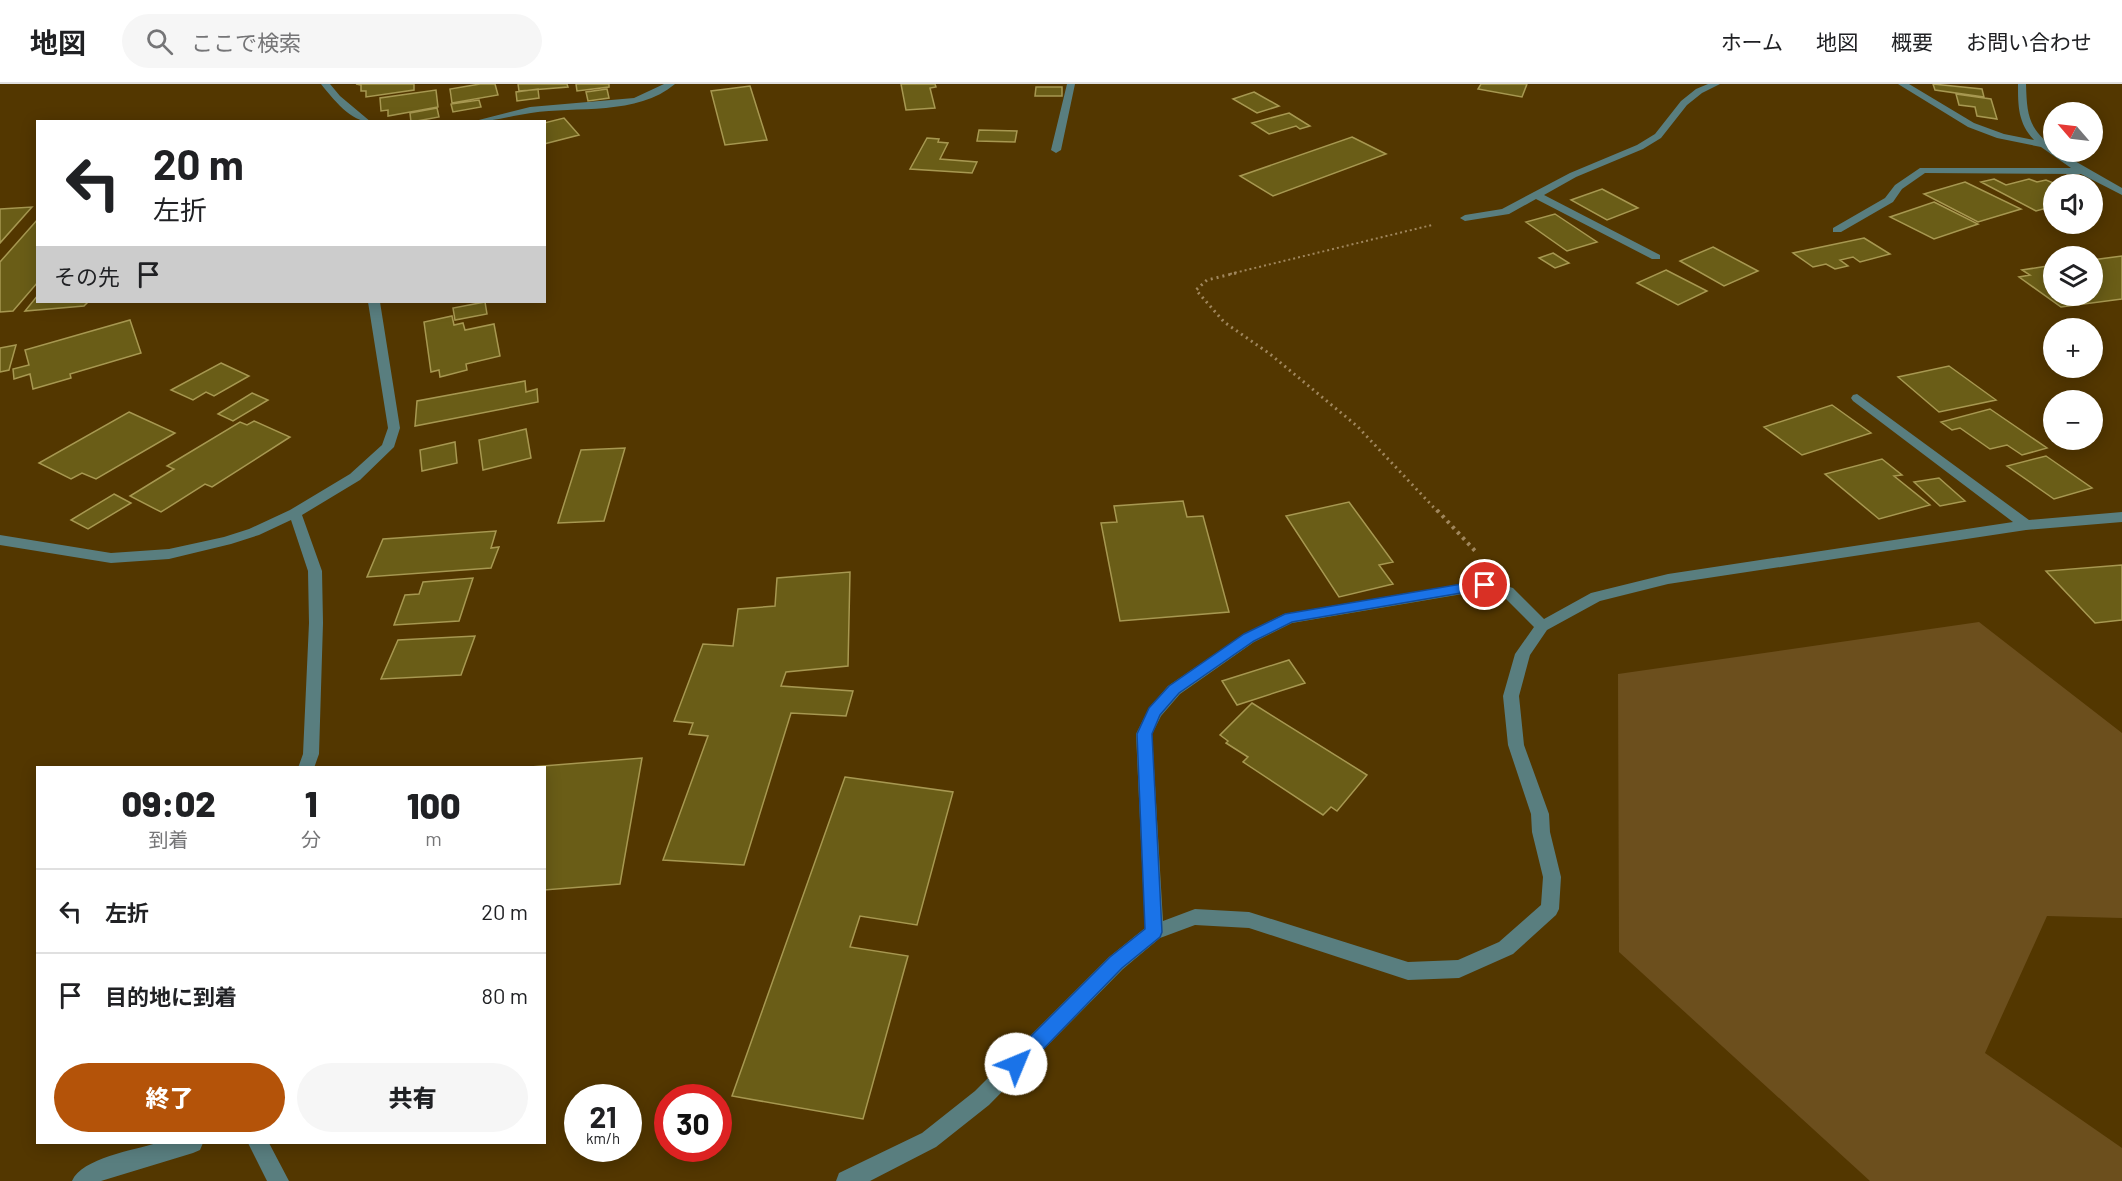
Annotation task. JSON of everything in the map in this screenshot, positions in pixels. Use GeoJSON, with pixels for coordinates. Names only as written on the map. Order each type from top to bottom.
{"type":"FeatureCollection","features":[{"type":"Feature","properties":{"kind":"street"},"geometry":{"type":"LineString","coordinates":[[325,84],[336,98],[364,120]]}},
{"type":"Feature","properties":{"kind":"street"},"geometry":{"type":"LineString","coordinates":[[483,120],[530,110],[636,101],[670,84]]}},
{"type":"Feature","properties":{"kind":"street"},"geometry":{"type":"LineString","coordinates":[[1056,150],[1071,84]]}},
{"type":"Feature","properties":{"kind":"street"},"geometry":{"type":"LineString","coordinates":[[1465,218],[1505,212],[1659,136],[1684,104],[1699,91],[1716,84]]}},
{"type":"Feature","properties":{"kind":"street"},"geometry":{"type":"LineString","coordinates":[[1902,84],[1929,97],[1962,120],[1989,133],[2042,144]]}},
{"type":"Feature","properties":{"kind":"street"},"geometry":{"type":"LineString","coordinates":[[2022,84],[2025,123],[2042,144],[2083,171],[2122,192]]}},
{"type":"Feature","properties":{"kind":"street"},"geometry":{"type":"LineString","coordinates":[[1837,230],[1889,200],[1898,187],[1923,170],[2083,171]]}},
{"type":"Feature","properties":{"kind":"street"},"geometry":{"type":"LineString","coordinates":[[1536,195],[1656,257]]}},
{"type":"Feature","properties":{"kind":"street"},"geometry":{"type":"LineString","coordinates":[[0,540],[111,558],[169,554],[254,532],[295,513],[356,477],[388,447],[393,428],[374,303]]}},
{"type":"Feature","properties":{"kind":"street"},"geometry":{"type":"LineString","coordinates":[[1857,398],[2026,525]]}},
{"type":"Feature","properties":{"kind":"street"},"geometry":{"type":"LineString","coordinates":[[295,513],[315,571],[316,623],[311,754],[307,766]]}},
{"type":"Feature","properties":{"kind":"street"},"geometry":{"type":"LineString","coordinates":[[847,1181],[929,1140],[982,1098],[1116,963],[1154,932],[1195,917],[1249,920],[1408,971],[1459,969],[1506,948],[1550,909],[1552,877],[1541,832],[1540,814],[1516,745],[1511,696],[1522,654],[1542,626],[1596,597],[1668,579],[2026,525],[2122,517]]}},
{"type":"Feature","properties":{"kind":"street"},"geometry":{"type":"LineString","coordinates":[[1154,932],[1144,734],[1155,712],[1174,690],[1249,638],[1289,618],[1485,585],[1508,592],[1542,626]]}},
{"type":"Feature","properties":{"kind":"street"},"geometry":{"type":"LineString","coordinates":[[83,1181],[95,1172],[190,1144]]}},
{"type":"Feature","properties":{"kind":"street"},"geometry":{"type":"LineString","coordinates":[[259,1144],[278,1181]]}},
{"type":"Feature","properties":{"kind":"path"},"geometry":{"type":"LineString","coordinates":[[1465,218],[1207,280],[1196,290],[1224,322],[1270,354],[1358,426],[1460,538],[1499,573],[1508,592]]}},
{"type":"Feature","properties":{"kind":"shaded area"},"geometry":{"type":"Polygon","coordinates":[[[1979,622],[2122,733],[2122,918],[2047,916],[1985,1053],[2122,1148],[2122,1181],[1870,1181],[1619,952],[1618,674],[1979,622]]]}},
{"type":"Feature","properties":{"kind":"building"},"geometry":{"type":"Polygon","coordinates":[[[356,84],[414,84],[414,90],[366,97],[366,91],[361,91],[361,85],[356,84]]]}},
{"type":"Feature","properties":{"kind":"building"},"geometry":{"type":"Polygon","coordinates":[[[495,84],[498,95],[452,103],[450,89],[495,84]]]}},
{"type":"Feature","properties":{"kind":"building"},"geometry":{"type":"Polygon","coordinates":[[[518,84],[567,84],[568,87],[519,91],[518,84]]]}},
{"type":"Feature","properties":{"kind":"building"},"geometry":{"type":"Polygon","coordinates":[[[576,84],[609,84],[609,87],[577,91],[576,84]]]}},
{"type":"Feature","properties":{"kind":"building"},"geometry":{"type":"Polygon","coordinates":[[[901,84],[935,84],[936,87],[930,88],[935,108],[906,110],[901,84]]]}},
{"type":"Feature","properties":{"kind":"building"},"geometry":{"type":"Polygon","coordinates":[[[1481,84],[1527,84],[1522,97],[1478,89],[1481,84]]]}},
{"type":"Feature","properties":{"kind":"building"},"geometry":{"type":"Polygon","coordinates":[[[1933,84],[1982,89],[1984,97],[1935,90],[1933,84]]]}},
{"type":"Feature","properties":{"kind":"building"},"geometry":{"type":"Polygon","coordinates":[[[750,86],[767,140],[725,145],[711,91],[750,86]]]}},
{"type":"Feature","properties":{"kind":"building"},"geometry":{"type":"Polygon","coordinates":[[[1036,87],[1062,87],[1062,96],[1035,96],[1036,87]]]}},
{"type":"Feature","properties":{"kind":"building"},"geometry":{"type":"Polygon","coordinates":[[[538,89],[539,98],[517,101],[516,92],[538,89]]]}},
{"type":"Feature","properties":{"kind":"building"},"geometry":{"type":"Polygon","coordinates":[[[607,89],[609,98],[588,101],[586,92],[607,89]]]}},
{"type":"Feature","properties":{"kind":"building"},"geometry":{"type":"Polygon","coordinates":[[[436,90],[438,107],[388,116],[388,110],[381,111],[380,98],[436,90]]]}},
{"type":"Feature","properties":{"kind":"building"},"geometry":{"type":"Polygon","coordinates":[[[1254,92],[1279,106],[1257,113],[1233,99],[1254,92]]]}},
{"type":"Feature","properties":{"kind":"building"},"geometry":{"type":"Polygon","coordinates":[[[1956,94],[1991,99],[1997,119],[1977,116],[1975,107],[1959,105],[1956,94]]]}},
{"type":"Feature","properties":{"kind":"building"},"geometry":{"type":"Polygon","coordinates":[[[479,100],[481,107],[453,112],[451,104],[479,100]]]}},
{"type":"Feature","properties":{"kind":"building"},"geometry":{"type":"Polygon","coordinates":[[[437,108],[439,117],[411,120],[410,113],[437,108]]]}},
{"type":"Feature","properties":{"kind":"building"},"geometry":{"type":"Polygon","coordinates":[[[1289,113],[1310,126],[1300,129],[1296,126],[1269,134],[1252,123],[1289,113]]]}},
{"type":"Feature","properties":{"kind":"building"},"geometry":{"type":"Polygon","coordinates":[[[564,118],[579,135],[546,143],[546,122],[564,118]]]}},
{"type":"Feature","properties":{"kind":"building"},"geometry":{"type":"Polygon","coordinates":[[[979,130],[1017,131],[1015,142],[977,141],[979,130]]]}},
{"type":"Feature","properties":{"kind":"building"},"geometry":{"type":"Polygon","coordinates":[[[1352,137],[1386,154],[1273,196],[1240,176],[1352,137]]]}},
{"type":"Feature","properties":{"kind":"building"},"geometry":{"type":"Polygon","coordinates":[[[927,138],[939,139],[938,142],[948,143],[940,159],[977,162],[972,173],[910,169],[927,138]]]}},
{"type":"Feature","properties":{"kind":"building"},"geometry":{"type":"Polygon","coordinates":[[[1994,179],[2006,185],[2029,179],[2037,182],[2043,181],[2043,209],[2036,211],[1981,182],[1994,179]]]}},
{"type":"Feature","properties":{"kind":"building"},"geometry":{"type":"Polygon","coordinates":[[[1965,182],[2021,209],[1978,222],[1924,194],[1965,182]]]}},
{"type":"Feature","properties":{"kind":"building"},"geometry":{"type":"Polygon","coordinates":[[[1602,189],[1638,208],[1607,220],[1571,200],[1602,189]]]}},
{"type":"Feature","properties":{"kind":"building"},"geometry":{"type":"Polygon","coordinates":[[[1934,202],[1978,224],[1934,239],[1890,217],[1934,202]]]}},
{"type":"Feature","properties":{"kind":"building"},"geometry":{"type":"Polygon","coordinates":[[[32,207],[0,243],[0,209],[32,207]]]}},
{"type":"Feature","properties":{"kind":"building"},"geometry":{"type":"Polygon","coordinates":[[[1555,214],[1597,242],[1567,251],[1526,222],[1555,214]]]}},
{"type":"Feature","properties":{"kind":"building"},"geometry":{"type":"Polygon","coordinates":[[[36,221],[36,284],[13,311],[0,312],[0,262],[36,221]]]}},
{"type":"Feature","properties":{"kind":"building"},"geometry":{"type":"Polygon","coordinates":[[[1864,238],[1890,254],[1860,262],[1853,257],[1840,260],[1848,266],[1835,269],[1826,264],[1813,267],[1793,253],[1864,238]]]}},
{"type":"Feature","properties":{"kind":"building"},"geometry":{"type":"Polygon","coordinates":[[[1713,247],[1758,271],[1724,286],[1680,261],[1713,247]]]}},
{"type":"Feature","properties":{"kind":"building"},"geometry":{"type":"Polygon","coordinates":[[[1553,253],[1569,263],[1555,268],[1539,258],[1553,253]]]}},
{"type":"Feature","properties":{"kind":"building"},"geometry":{"type":"Polygon","coordinates":[[[2122,256],[2122,299],[2103,301],[2103,259],[2122,256]]]}},
{"type":"Feature","properties":{"kind":"building"},"geometry":{"type":"Polygon","coordinates":[[[2043,267],[2043,294],[2019,277],[2030,275],[2022,270],[2043,267]]]}},
{"type":"Feature","properties":{"kind":"building"},"geometry":{"type":"Polygon","coordinates":[[[1666,270],[1707,291],[1678,305],[1637,283],[1666,270]]]}},
{"type":"Feature","properties":{"kind":"building"},"geometry":{"type":"Polygon","coordinates":[[[36,297],[36,303],[87,303],[84,306],[25,311],[36,297]]]}},
{"type":"Feature","properties":{"kind":"building"},"geometry":{"type":"Polygon","coordinates":[[[485,303],[487,314],[455,320],[453,308],[485,303]]]}},
{"type":"Feature","properties":{"kind":"building"},"geometry":{"type":"Polygon","coordinates":[[[452,316],[454,325],[463,323],[465,330],[494,324],[500,356],[466,364],[467,370],[440,377],[439,370],[431,372],[424,322],[452,316]]]}},
{"type":"Feature","properties":{"kind":"building"},"geometry":{"type":"Polygon","coordinates":[[[130,320],[141,353],[70,374],[71,378],[33,389],[30,374],[14,379],[13,369],[29,365],[25,350],[130,320]]]}},
{"type":"Feature","properties":{"kind":"building"},"geometry":{"type":"Polygon","coordinates":[[[16,345],[9,370],[0,372],[0,348],[16,345]]]}},
{"type":"Feature","properties":{"kind":"building"},"geometry":{"type":"Polygon","coordinates":[[[221,363],[249,376],[214,396],[206,392],[193,400],[171,390],[221,363]]]}},
{"type":"Feature","properties":{"kind":"building"},"geometry":{"type":"Polygon","coordinates":[[[1949,366],[1996,400],[1939,412],[1898,377],[1949,366]]]}},
{"type":"Feature","properties":{"kind":"building"},"geometry":{"type":"Polygon","coordinates":[[[525,381],[526,392],[537,389],[538,402],[415,426],[417,401],[525,381]]]}},
{"type":"Feature","properties":{"kind":"building"},"geometry":{"type":"Polygon","coordinates":[[[252,393],[268,400],[233,421],[218,414],[252,393]]]}},
{"type":"Feature","properties":{"kind":"building"},"geometry":{"type":"Polygon","coordinates":[[[1832,405],[1871,433],[1802,455],[1764,427],[1832,405]]]}},
{"type":"Feature","properties":{"kind":"building"},"geometry":{"type":"Polygon","coordinates":[[[1990,409],[2043,445],[2043,449],[2022,455],[2007,445],[1990,449],[1960,428],[1952,430],[1941,422],[1990,409]]]}},
{"type":"Feature","properties":{"kind":"building"},"geometry":{"type":"Polygon","coordinates":[[[129,412],[175,433],[96,479],[82,473],[71,479],[39,463],[129,412]]]}},
{"type":"Feature","properties":{"kind":"building"},"geometry":{"type":"Polygon","coordinates":[[[254,421],[290,437],[212,487],[205,484],[161,512],[130,496],[174,469],[167,466],[240,422],[247,425],[254,421]]]}},
{"type":"Feature","properties":{"kind":"building"},"geometry":{"type":"Polygon","coordinates":[[[526,429],[531,458],[483,470],[479,440],[526,429]]]}},
{"type":"Feature","properties":{"kind":"building"},"geometry":{"type":"Polygon","coordinates":[[[455,442],[457,463],[422,471],[420,450],[455,442]]]}},
{"type":"Feature","properties":{"kind":"building"},"geometry":{"type":"Polygon","coordinates":[[[625,448],[604,521],[558,523],[581,450],[625,448]]]}},
{"type":"Feature","properties":{"kind":"building"},"geometry":{"type":"Polygon","coordinates":[[[2046,456],[2092,488],[2054,499],[2007,466],[2046,456]]]}},
{"type":"Feature","properties":{"kind":"building"},"geometry":{"type":"Polygon","coordinates":[[[1882,459],[1902,475],[1894,476],[1930,505],[1879,519],[1825,474],[1882,459]]]}},
{"type":"Feature","properties":{"kind":"building"},"geometry":{"type":"Polygon","coordinates":[[[1939,478],[1965,501],[1940,506],[1914,482],[1939,478]]]}},
{"type":"Feature","properties":{"kind":"building"},"geometry":{"type":"Polygon","coordinates":[[[114,494],[131,503],[88,529],[71,520],[114,494]]]}},
{"type":"Feature","properties":{"kind":"building"},"geometry":{"type":"Polygon","coordinates":[[[1183,501],[1187,517],[1203,516],[1229,612],[1120,621],[1101,523],[1117,522],[1114,506],[1183,501]]]}},
{"type":"Feature","properties":{"kind":"building"},"geometry":{"type":"Polygon","coordinates":[[[1349,502],[1393,562],[1379,565],[1393,584],[1339,597],[1286,516],[1349,502]]]}},
{"type":"Feature","properties":{"kind":"building"},"geometry":{"type":"Polygon","coordinates":[[[496,531],[491,548],[499,547],[491,568],[367,577],[383,539],[496,531]]]}},
{"type":"Feature","properties":{"kind":"building"},"geometry":{"type":"Polygon","coordinates":[[[2122,565],[2122,620],[2095,623],[2046,571],[2122,565]]]}},
{"type":"Feature","properties":{"kind":"building"},"geometry":{"type":"Polygon","coordinates":[[[850,572],[848,666],[786,672],[781,686],[853,691],[846,716],[791,713],[744,865],[663,860],[708,736],[689,734],[693,723],[674,721],[703,644],[733,646],[738,609],[775,606],[777,578],[850,572]]]}},
{"type":"Feature","properties":{"kind":"building"},"geometry":{"type":"Polygon","coordinates":[[[473,578],[459,621],[394,625],[405,595],[419,594],[423,582],[473,578]]]}},
{"type":"Feature","properties":{"kind":"building"},"geometry":{"type":"Polygon","coordinates":[[[475,636],[461,675],[381,679],[398,640],[475,636]]]}},
{"type":"Feature","properties":{"kind":"building"},"geometry":{"type":"Polygon","coordinates":[[[1289,660],[1305,683],[1237,705],[1222,681],[1289,660]]]}},
{"type":"Feature","properties":{"kind":"building"},"geometry":{"type":"Polygon","coordinates":[[[1252,703],[1367,775],[1337,811],[1331,807],[1323,815],[1243,762],[1248,757],[1226,743],[1228,741],[1220,735],[1252,703]]]}},
{"type":"Feature","properties":{"kind":"building"},"geometry":{"type":"Polygon","coordinates":[[[642,758],[620,884],[546,890],[546,766],[543,766],[642,758]]]}},
{"type":"Feature","properties":{"kind":"building"},"geometry":{"type":"Polygon","coordinates":[[[845,777],[953,792],[917,925],[860,916],[850,947],[908,956],[863,1119],[732,1096],[845,777]]]}},
{"type":"Feature","properties":{"kind":"route"},"geometry":{"type":"LineString","coordinates":[[1016,1064],[1116,963],[1154,932],[1144,734],[1155,712],[1174,690],[1249,638],[1289,618],[1485,585]]}}]}
